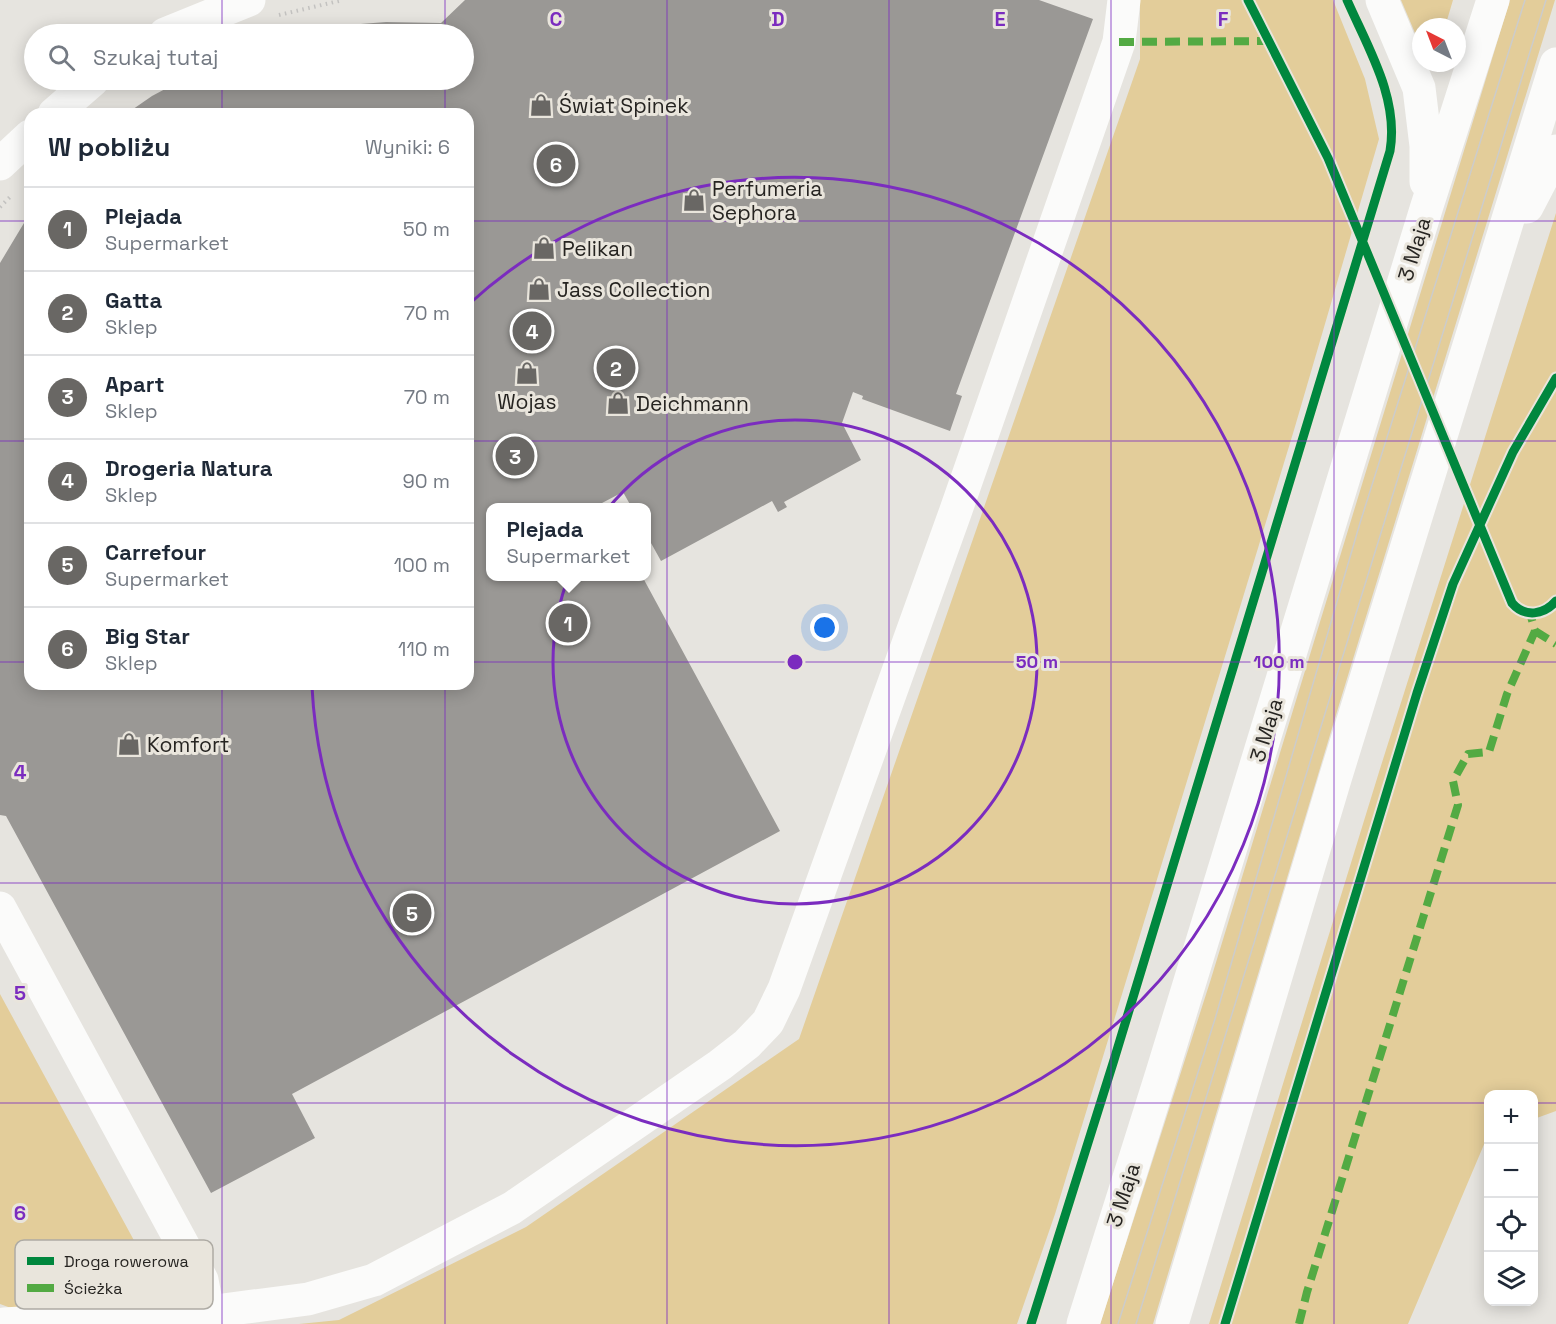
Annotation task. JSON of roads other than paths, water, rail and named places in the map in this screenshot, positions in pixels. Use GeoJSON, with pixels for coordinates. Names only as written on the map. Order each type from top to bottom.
{"type":"FeatureCollection","features":[{"type":"Feature","properties":{"kind":"main road"},"geometry":{"type":"LineString","coordinates":[[4,1324],[208,1312],[308,1299],[374,1280],[512,1208],[720,1065],[747,1044],[768,1022],[784,989],[956,513],[1119,42],[1124,0]]}},
{"type":"Feature","properties":{"kind":"main road"},"geometry":{"type":"LineString","coordinates":[[1382,0],[1419,88],[1426,146],[1426,209]]}},
{"type":"Feature","properties":{"kind":"main road"},"geometry":{"type":"LineString","coordinates":[[1484,33],[1486,0]]}},
{"type":"Feature","properties":{"kind":"main road","name":"3 Maja"},"geometry":{"type":"LineString","coordinates":[[1083,1324],[1426,209],[1493,0]]}},
{"type":"Feature","properties":{"kind":"main road"},"geometry":{"type":"LineString","coordinates":[[203,24],[263,8]]}},
{"type":"Feature","properties":{"kind":"main road"},"geometry":{"type":"LineString","coordinates":[[1172,1324],[1335,779],[1556,64]]}},
{"type":"Feature","properties":{"kind":"main road"},"geometry":{"type":"LineString","coordinates":[[61,108],[82,90]]}},
{"type":"Feature","properties":{"kind":"main road"},"geometry":{"type":"LineString","coordinates":[[0,164],[24,142]]}},
{"type":"Feature","properties":{"kind":"main road"},"geometry":{"type":"LineString","coordinates":[[1489,280],[1556,152]]}},
{"type":"Feature","properties":{"kind":"main road"},"geometry":{"type":"LineString","coordinates":[[0,908],[180,1240]]}},
{"type":"Feature","properties":{"kind":"tram line"},"geometry":{"type":"LineString","coordinates":[[1118,1324],[1215,1019],[1360,523],[1525,0]]}},
{"type":"Feature","properties":{"kind":"tram line"},"geometry":{"type":"LineString","coordinates":[[1136,1324],[1546,0]]}},
{"type":"Feature","properties":{"kind":"place","name":"Świat Spinek"},"geometry":{"type":"Point","coordinates":[541,105]}},
{"type":"Feature","properties":{"kind":"place","name":"Big Star"},"geometry":{"type":"Point","coordinates":[556,164]}},
{"type":"Feature","properties":{"kind":"place","name":"Perfumeria Sephora"},"geometry":{"type":"Point","coordinates":[694,200]}},
{"type":"Feature","properties":{"kind":"place","name":"Pelikan"},"geometry":{"type":"Point","coordinates":[544,248]}},
{"type":"Feature","properties":{"kind":"place","name":"Jass Collection"},"geometry":{"type":"Point","coordinates":[539,289]}},
{"type":"Feature","properties":{"kind":"place","name":"Drogeria Natura"},"geometry":{"type":"Point","coordinates":[532,331]}},
{"type":"Feature","properties":{"kind":"place","name":"Gatta"},"geometry":{"type":"Point","coordinates":[616,368]}},
{"type":"Feature","properties":{"kind":"place","name":"Wojas"},"geometry":{"type":"Point","coordinates":[527,373]}},
{"type":"Feature","properties":{"kind":"place","name":"Deichmann"},"geometry":{"type":"Point","coordinates":[618,403]}},
{"type":"Feature","properties":{"kind":"place","name":"Apart"},"geometry":{"type":"Point","coordinates":[515,456]}},
{"type":"Feature","properties":{"kind":"place","name":"Plejada"},"geometry":{"type":"Point","coordinates":[568,623]}},
{"type":"Feature","properties":{"kind":"place","name":"Komfort"},"geometry":{"type":"Point","coordinates":[129,744]}},
{"type":"Feature","properties":{"kind":"place","name":"Carrefour"},"geometry":{"type":"Point","coordinates":[412,913]}}]}
